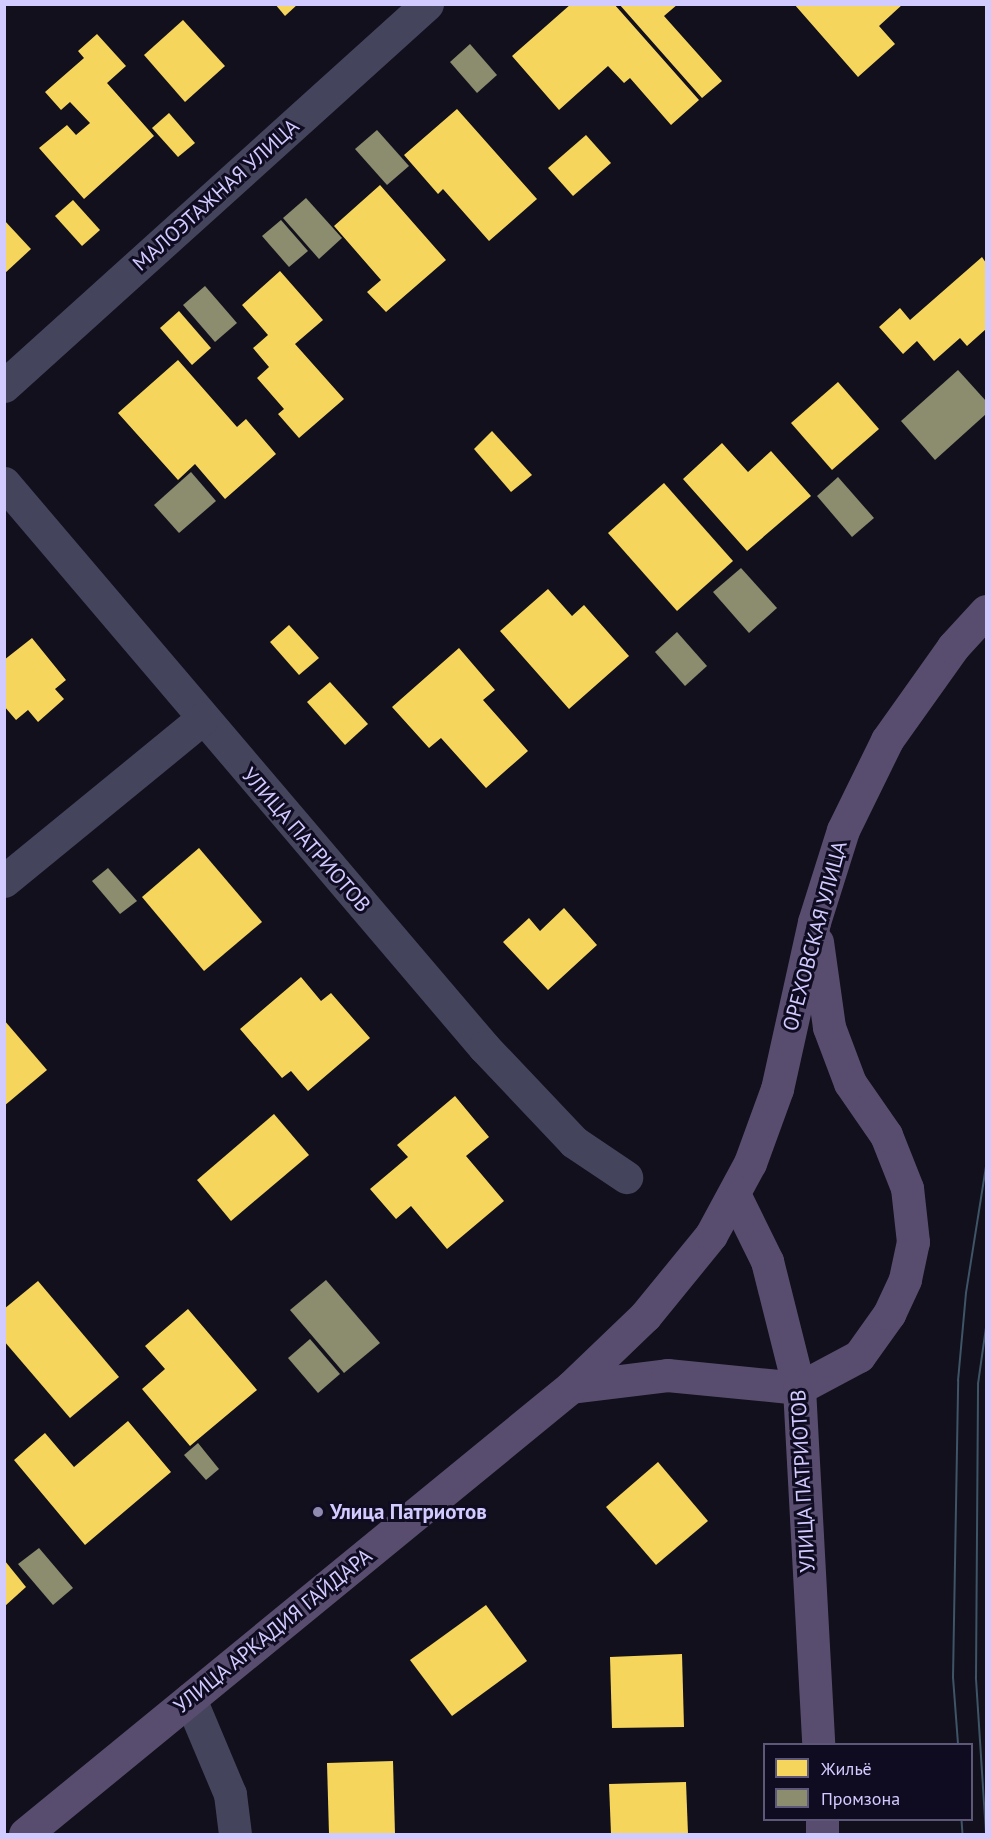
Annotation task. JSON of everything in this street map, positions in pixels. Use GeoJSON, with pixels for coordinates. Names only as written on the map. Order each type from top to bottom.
{"type":"FeatureCollection","features":[{"type":"Feature","properties":{"kind":"main road","name":"ОРЕХОВСКАЯ УЛИЦА"},"geometry":{"type":"LineString","coordinates":[[777,1089],[814,922],[843,830],[887,740],[953,647],[987,611]]}},
{"type":"Feature","properties":{"kind":"main road"},"geometry":{"type":"LineString","coordinates":[[571,1387],[667,1375],[799,1388],[859,1356],[889,1314],[905,1279],[913,1242],[907,1188],[886,1136],[850,1083],[829,1027],[814,922]]}},
{"type":"Feature","properties":{"kind":"main road","name":"УЛИЦА АРКАДИЯ ГАЙДАРА"},"geometry":{"type":"LineString","coordinates":[[25,1834],[571,1387],[645,1316],[711,1235],[750,1163],[777,1089]]}},
{"type":"Feature","properties":{"kind":"main road","name":"УЛИЦА ПАТРИОТОВ"},"geometry":{"type":"LineString","coordinates":[[734,1194],[766,1261],[799,1388],[818,1743]]}},
{"type":"Feature","properties":{"kind":"street","name":"МАЛОЭТАЖНАЯ УЛИЦА"},"geometry":{"type":"LineString","coordinates":[[4,386],[427,4]]}},
{"type":"Feature","properties":{"kind":"street","name":"УЛИЦА ПАТРИОТОВ"},"geometry":{"type":"LineString","coordinates":[[4,483],[202,719],[484,1047],[574,1142],[626,1177]]}},
{"type":"Feature","properties":{"kind":"street"},"geometry":{"type":"LineString","coordinates":[[4,881],[202,719]]}},
{"type":"Feature","properties":{"kind":"street"},"geometry":{"type":"LineString","coordinates":[[190,1699],[230,1794],[235,1834]]}},
{"type":"Feature","properties":{"kind":"building: Жильё"},"geometry":{"type":"Polygon","coordinates":[[[275,4],[298,4],[285,16],[275,4]]]}},
{"type":"Feature","properties":{"kind":"building: Жильё"},"geometry":{"type":"Polygon","coordinates":[[[571,4],[614,4],[699,100],[671,125],[630,78],[624,83],[608,66],[559,110],[512,56],[571,4]]]}},
{"type":"Feature","properties":{"kind":"building: Жильё"},"geometry":{"type":"Polygon","coordinates":[[[619,4],[678,4],[664,16],[722,81],[702,98],[619,4]]]}},
{"type":"Feature","properties":{"kind":"building: Жильё"},"geometry":{"type":"Polygon","coordinates":[[[794,4],[903,4],[879,26],[895,44],[858,77],[794,4]]]}},
{"type":"Feature","properties":{"kind":"building: Жильё"},"geometry":{"type":"Polygon","coordinates":[[[183,20],[225,66],[185,102],[144,55],[183,20]]]}},
{"type":"Feature","properties":{"kind":"building: Жильё"},"geometry":{"type":"Polygon","coordinates":[[[97,34],[126,66],[107,83],[154,136],[84,199],[39,148],[67,125],[76,135],[90,123],[70,102],[61,110],[45,92],[84,58],[78,51],[97,34]]]}},
{"type":"Feature","properties":{"kind":"building: Жильё"},"geometry":{"type":"Polygon","coordinates":[[[457,109],[537,199],[489,241],[443,189],[438,194],[404,155],[457,109]]]}},
{"type":"Feature","properties":{"kind":"building: Жильё"},"geometry":{"type":"Polygon","coordinates":[[[169,113],[195,143],[178,157],[152,128],[169,113]]]}},
{"type":"Feature","properties":{"kind":"building: Жильё"},"geometry":{"type":"Polygon","coordinates":[[[586,135],[611,163],[573,196],[548,168],[586,135]]]}},
{"type":"Feature","properties":{"kind":"building: Жильё"},"geometry":{"type":"Polygon","coordinates":[[[380,185],[446,260],[386,312],[367,292],[381,280],[334,226],[380,185]]]}},
{"type":"Feature","properties":{"kind":"building: Жильё"},"geometry":{"type":"Polygon","coordinates":[[[73,200],[100,230],[82,246],[55,216],[73,200]]]}},
{"type":"Feature","properties":{"kind":"building: Жильё"},"geometry":{"type":"Polygon","coordinates":[[[4,220],[31,249],[4,274],[4,220]]]}},
{"type":"Feature","properties":{"kind":"building: Жильё"},"geometry":{"type":"Polygon","coordinates":[[[982,257],[986,263],[986,329],[967,346],[960,338],[934,361],[917,341],[903,354],[879,327],[900,308],[910,320],[982,257]]]}},
{"type":"Feature","properties":{"kind":"building: Жильё"},"geometry":{"type":"Polygon","coordinates":[[[280,271],[323,320],[295,344],[344,399],[299,438],[278,414],[284,409],[257,378],[269,367],[253,348],[268,335],[242,305],[280,271]]]}},
{"type":"Feature","properties":{"kind":"building: Жильё"},"geometry":{"type":"Polygon","coordinates":[[[179,311],[211,348],[192,365],[160,328],[179,311]]]}},
{"type":"Feature","properties":{"kind":"building: Жильё"},"geometry":{"type":"Polygon","coordinates":[[[178,360],[237,427],[246,419],[276,454],[225,499],[195,464],[178,480],[118,413],[178,360]]]}},
{"type":"Feature","properties":{"kind":"building: Жильё"},"geometry":{"type":"Polygon","coordinates":[[[838,382],[879,429],[832,470],[791,423],[838,382]]]}},
{"type":"Feature","properties":{"kind":"building: Жильё"},"geometry":{"type":"Polygon","coordinates":[[[492,431],[532,475],[511,492],[474,449],[492,431]]]}},
{"type":"Feature","properties":{"kind":"building: Жильё"},"geometry":{"type":"Polygon","coordinates":[[[722,443],[748,472],[771,451],[811,496],[747,551],[683,479],[722,443]]]}},
{"type":"Feature","properties":{"kind":"building: Жильё"},"geometry":{"type":"Polygon","coordinates":[[[664,483],[733,561],[677,611],[608,533],[664,483]]]}},
{"type":"Feature","properties":{"kind":"building: Жильё"},"geometry":{"type":"Polygon","coordinates":[[[548,589],[572,616],[584,605],[629,656],[569,709],[500,631],[548,589]]]}},
{"type":"Feature","properties":{"kind":"building: Жильё"},"geometry":{"type":"Polygon","coordinates":[[[289,625],[319,658],[299,675],[270,642],[289,625]]]}},
{"type":"Feature","properties":{"kind":"building: Жильё"},"geometry":{"type":"Polygon","coordinates":[[[32,638],[66,680],[55,689],[64,699],[38,722],[28,710],[16,720],[4,706],[4,660],[32,638]]]}},
{"type":"Feature","properties":{"kind":"building: Жильё"},"geometry":{"type":"Polygon","coordinates":[[[459,648],[495,690],[483,700],[528,751],[486,788],[441,738],[429,748],[392,707],[459,648]]]}},
{"type":"Feature","properties":{"kind":"building: Жильё"},"geometry":{"type":"Polygon","coordinates":[[[330,682],[368,724],[345,745],[307,702],[330,682]]]}},
{"type":"Feature","properties":{"kind":"building: Жильё"},"geometry":{"type":"Polygon","coordinates":[[[199,848],[262,922],[204,971],[142,897],[199,848]]]}},
{"type":"Feature","properties":{"kind":"building: Жильё"},"geometry":{"type":"Polygon","coordinates":[[[564,908],[597,945],[548,990],[503,942],[529,918],[540,931],[564,908]]]}},
{"type":"Feature","properties":{"kind":"building: Жильё"},"geometry":{"type":"Polygon","coordinates":[[[301,977],[321,1001],[331,993],[370,1038],[308,1091],[291,1071],[282,1078],[240,1029],[301,977]]]}},
{"type":"Feature","properties":{"kind":"building: Жильё"},"geometry":{"type":"Polygon","coordinates":[[[4,1020],[47,1070],[4,1106],[4,1020]]]}},
{"type":"Feature","properties":{"kind":"building: Жильё"},"geometry":{"type":"Polygon","coordinates":[[[455,1096],[489,1137],[466,1156],[504,1201],[447,1249],[411,1206],[396,1219],[370,1189],[408,1157],[397,1145],[455,1096]]]}},
{"type":"Feature","properties":{"kind":"building: Жильё"},"geometry":{"type":"Polygon","coordinates":[[[274,1114],[309,1155],[231,1221],[197,1180],[274,1114]]]}},
{"type":"Feature","properties":{"kind":"building: Жильё"},"geometry":{"type":"Polygon","coordinates":[[[38,1281],[119,1377],[70,1418],[4,1341],[4,1309],[38,1281]]]}},
{"type":"Feature","properties":{"kind":"building: Жильё"},"geometry":{"type":"Polygon","coordinates":[[[188,1309],[257,1390],[190,1446],[142,1389],[165,1369],[145,1346],[188,1309]]]}},
{"type":"Feature","properties":{"kind":"building: Жильё"},"geometry":{"type":"Polygon","coordinates":[[[128,1421],[171,1472],[85,1545],[14,1460],[45,1433],[74,1467],[128,1421]]]}},
{"type":"Feature","properties":{"kind":"building: Жильё"},"geometry":{"type":"Polygon","coordinates":[[[658,1462],[708,1521],[656,1565],[606,1507],[658,1462]]]}},
{"type":"Feature","properties":{"kind":"building: Жильё"},"geometry":{"type":"Polygon","coordinates":[[[5,1561],[26,1587],[5,1606],[5,1561]]]}},
{"type":"Feature","properties":{"kind":"building: Жильё"},"geometry":{"type":"Polygon","coordinates":[[[486,1605],[527,1661],[452,1716],[410,1660],[486,1605]]]}},
{"type":"Feature","properties":{"kind":"building: Жильё"},"geometry":{"type":"Polygon","coordinates":[[[682,1654],[684,1727],[612,1728],[610,1657],[682,1654]]]}},
{"type":"Feature","properties":{"kind":"building: Жильё"},"geometry":{"type":"Polygon","coordinates":[[[393,1761],[395,1834],[329,1834],[327,1763],[393,1761]]]}},
{"type":"Feature","properties":{"kind":"building: Жильё"},"geometry":{"type":"Polygon","coordinates":[[[686,1782],[688,1834],[611,1834],[609,1784],[686,1782]]]}},
{"type":"Feature","properties":{"kind":"building: Промзона"},"geometry":{"type":"Polygon","coordinates":[[[470,44],[497,75],[477,93],[450,62],[470,44]]]}},
{"type":"Feature","properties":{"kind":"building: Промзона"},"geometry":{"type":"Polygon","coordinates":[[[377,130],[409,166],[387,185],[355,149],[377,130]]]}},
{"type":"Feature","properties":{"kind":"building: Промзона"},"geometry":{"type":"Polygon","coordinates":[[[306,198],[342,238],[319,259],[283,218],[306,198]]]}},
{"type":"Feature","properties":{"kind":"building: Промзона"},"geometry":{"type":"Polygon","coordinates":[[[281,220],[308,251],[289,267],[262,236],[281,220]]]}},
{"type":"Feature","properties":{"kind":"building: Промзона"},"geometry":{"type":"Polygon","coordinates":[[[205,286],[237,323],[215,342],[183,305],[205,286]]]}},
{"type":"Feature","properties":{"kind":"building: Промзона"},"geometry":{"type":"Polygon","coordinates":[[[958,370],[986,401],[986,414],[935,460],[901,421],[958,370]]]}},
{"type":"Feature","properties":{"kind":"building: Промзона"},"geometry":{"type":"Polygon","coordinates":[[[191,472],[216,501],[179,533],[154,505],[191,472]]]}},
{"type":"Feature","properties":{"kind":"building: Промзона"},"geometry":{"type":"Polygon","coordinates":[[[838,477],[874,518],[852,537],[817,496],[838,477]]]}},
{"type":"Feature","properties":{"kind":"building: Промзона"},"geometry":{"type":"Polygon","coordinates":[[[741,568],[777,608],[749,633],[713,592],[741,568]]]}},
{"type":"Feature","properties":{"kind":"building: Промзона"},"geometry":{"type":"Polygon","coordinates":[[[677,632],[707,666],[685,686],[655,652],[677,632]]]}},
{"type":"Feature","properties":{"kind":"building: Промзона"},"geometry":{"type":"Polygon","coordinates":[[[108,868],[137,901],[120,914],[92,881],[108,868]]]}},
{"type":"Feature","properties":{"kind":"building: Промзона"},"geometry":{"type":"Polygon","coordinates":[[[326,1280],[380,1343],[344,1373],[290,1310],[326,1280]]]}},
{"type":"Feature","properties":{"kind":"building: Промзона"},"geometry":{"type":"Polygon","coordinates":[[[310,1339],[340,1374],[318,1393],[288,1358],[310,1339]]]}},
{"type":"Feature","properties":{"kind":"building: Промзона"},"geometry":{"type":"Polygon","coordinates":[[[198,1443],[219,1469],[206,1480],[184,1455],[198,1443]]]}},
{"type":"Feature","properties":{"kind":"building: Промзона"},"geometry":{"type":"Polygon","coordinates":[[[39,1548],[73,1588],[53,1605],[18,1564],[39,1548]]]}},
{"type":"Feature","properties":{"kind":"tram line"},"geometry":{"type":"LineString","coordinates":[[958,1743],[953,1678],[958,1381],[966,1293],[986,1167]]}},
{"type":"Feature","properties":{"kind":"tram line"},"geometry":{"type":"LineString","coordinates":[[986,1328],[978,1384],[976,1678],[986,1834]]}},
{"type":"Feature","properties":{"kind":"tram line"},"geometry":{"type":"LineString","coordinates":[[962,1821],[963,1834]]}},
{"type":"Feature","properties":{"kind":"place","name":"Улица Патриотов"},"geometry":{"type":"Point","coordinates":[318,1512]}}]}
